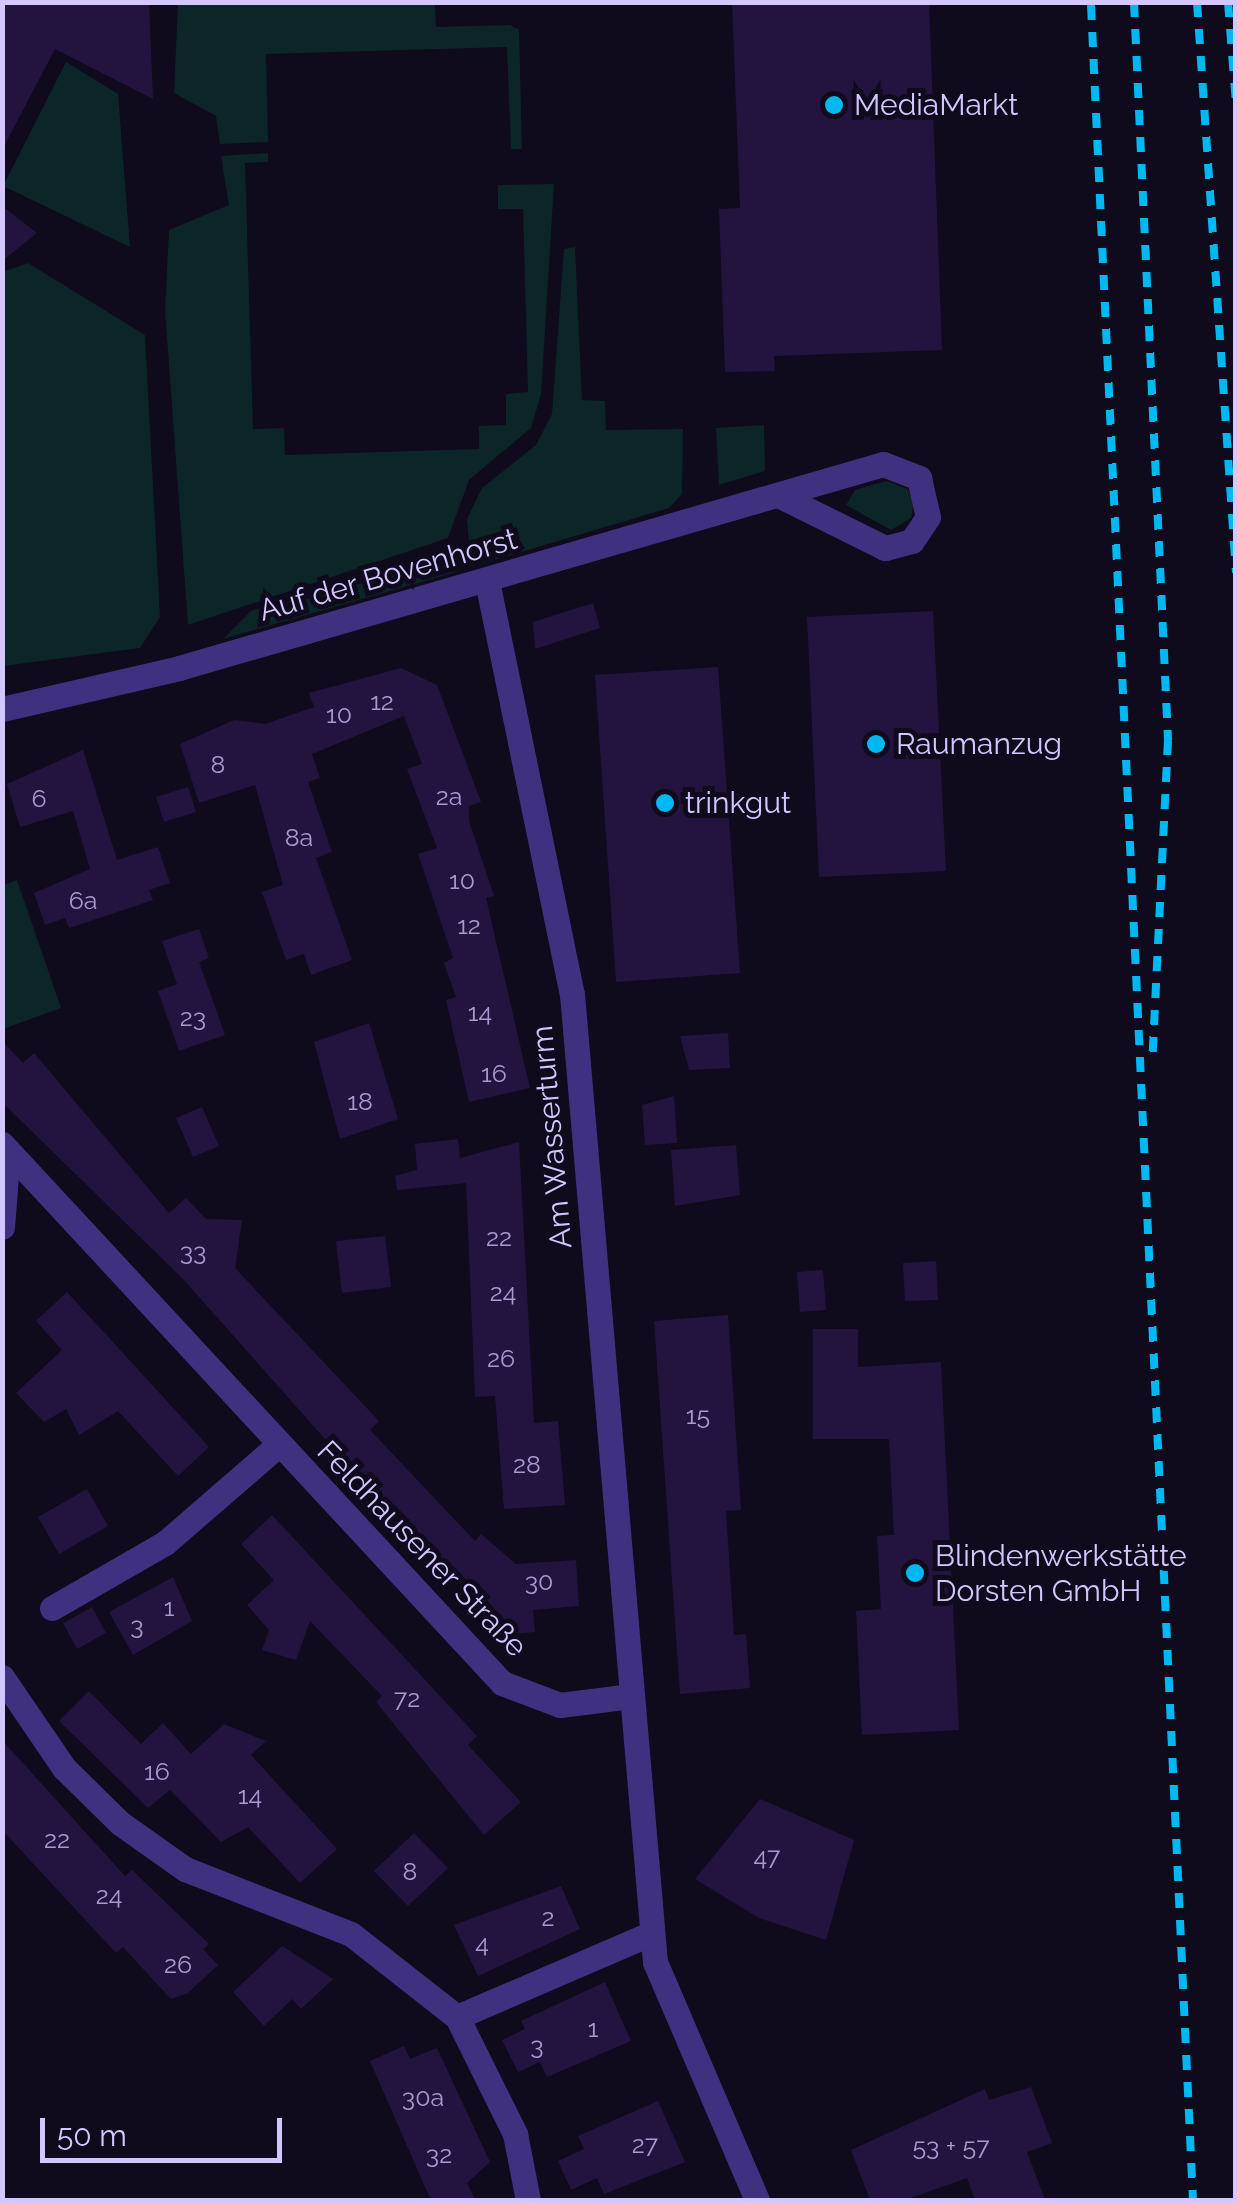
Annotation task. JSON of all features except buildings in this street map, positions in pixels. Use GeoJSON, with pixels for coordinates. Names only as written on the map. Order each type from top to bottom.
{"type":"FeatureCollection","features":[{"type":"Feature","properties":{"kind":"street","name":"Auf der Bovenhorst"},"geometry":{"type":"LineString","coordinates":[[6,706],[487,581],[778,495],[896,465],[926,490],[928,517],[912,541],[885,548],[778,495]]}},
{"type":"Feature","properties":{"kind":"street","name":"Am Wasserturm"},"geometry":{"type":"LineString","coordinates":[[487,581],[572,994],[631,1696]]}},
{"type":"Feature","properties":{"kind":"street","name":"Feldhausener Straße"},"geometry":{"type":"LineString","coordinates":[[5,1148],[502,1683],[560,1705],[631,1696]]}},
{"type":"Feature","properties":{"kind":"street","name":"Feldhausener Straße"},"geometry":{"type":"LineString","coordinates":[[2,1228],[5,1148]]}},
{"type":"Feature","properties":{"kind":"street"},"geometry":{"type":"LineString","coordinates":[[52,1608],[165,1543],[278,1446]]}},
{"type":"Feature","properties":{"kind":"street"},"geometry":{"type":"LineString","coordinates":[[2,1677],[64,1768],[120,1823],[185,1869],[351,1934],[457,2017],[515,2134],[528,2200]]}},
{"type":"Feature","properties":{"kind":"street"},"geometry":{"type":"LineString","coordinates":[[631,1696],[652,1933],[669,2006],[757,2200]]}},
{"type":"Feature","properties":{"kind":"street"},"geometry":{"type":"LineString","coordinates":[[457,2017],[652,1933]]}},
{"type":"Feature","properties":{"kind":"green space"},"geometry":{"type":"Polygon","coordinates":[[[178,3],[425,3],[435,4],[436,27],[510,25],[519,30],[522,149],[511,149],[507,47],[266,54],[268,142],[220,144],[216,116],[174,93],[178,3]]]}},
{"type":"Feature","properties":{"kind":"green space"},"geometry":{"type":"Polygon","coordinates":[[[66,62],[118,94],[130,247],[3,186],[66,62]]]}},
{"type":"Feature","properties":{"kind":"green space"},"geometry":{"type":"Polygon","coordinates":[[[268,153],[268,162],[245,163],[253,429],[284,428],[285,455],[479,449],[479,426],[506,425],[506,394],[528,392],[523,209],[498,209],[498,185],[554,184],[541,394],[531,428],[469,480],[448,538],[188,625],[165,310],[169,230],[229,205],[221,156],[268,153]]]}},
{"type":"Feature","properties":{"kind":"green space"},"geometry":{"type":"Polygon","coordinates":[[[575,247],[582,400],[605,401],[606,430],[683,429],[682,494],[669,508],[471,567],[467,519],[482,488],[536,445],[552,414],[564,249],[575,247]]]}},
{"type":"Feature","properties":{"kind":"green space"},"geometry":{"type":"Polygon","coordinates":[[[28,263],[145,335],[160,617],[140,648],[3,666],[3,272],[28,263]]]}},
{"type":"Feature","properties":{"kind":"green space"},"geometry":{"type":"Polygon","coordinates":[[[764,425],[765,471],[719,485],[716,428],[764,425]]]}},
{"type":"Feature","properties":{"kind":"green space"},"geometry":{"type":"Polygon","coordinates":[[[886,481],[908,489],[914,503],[911,518],[891,530],[846,505],[855,490],[886,481]]]}},
{"type":"Feature","properties":{"kind":"green space"},"geometry":{"type":"Polygon","coordinates":[[[445,552],[456,572],[223,639],[251,611],[445,552]]]}},
{"type":"Feature","properties":{"kind":"green space"},"geometry":{"type":"Polygon","coordinates":[[[17,880],[61,1008],[3,1029],[3,885],[17,880]]]}},
{"type":"Feature","properties":{"kind":"railway"},"geometry":{"type":"LineString","coordinates":[[1134,2],[1168,740],[1152,1063]]}},
{"type":"Feature","properties":{"kind":"railway"},"geometry":{"type":"LineString","coordinates":[[1197,2],[1236,573]]}},
{"type":"Feature","properties":{"kind":"railway"},"geometry":{"type":"LineString","coordinates":[[1228,2],[1236,104]]}},
{"type":"Feature","properties":{"kind":"railway"},"geometry":{"type":"LineString","coordinates":[[1091,5],[1193,2200]]}},
{"type":"Feature","properties":{"kind":"place","name":"MediaMarkt"},"geometry":{"type":"Point","coordinates":[834,105]}},
{"type":"Feature","properties":{"kind":"place","name":"Raumanzug"},"geometry":{"type":"Point","coordinates":[876,744]}},
{"type":"Feature","properties":{"kind":"place","name":"trinkgut"},"geometry":{"type":"Point","coordinates":[665,803]}},
{"type":"Feature","properties":{"kind":"place","name":"Blindenwerkstätte Dorsten GmbH"},"geometry":{"type":"Point","coordinates":[915,1573]}}]}
